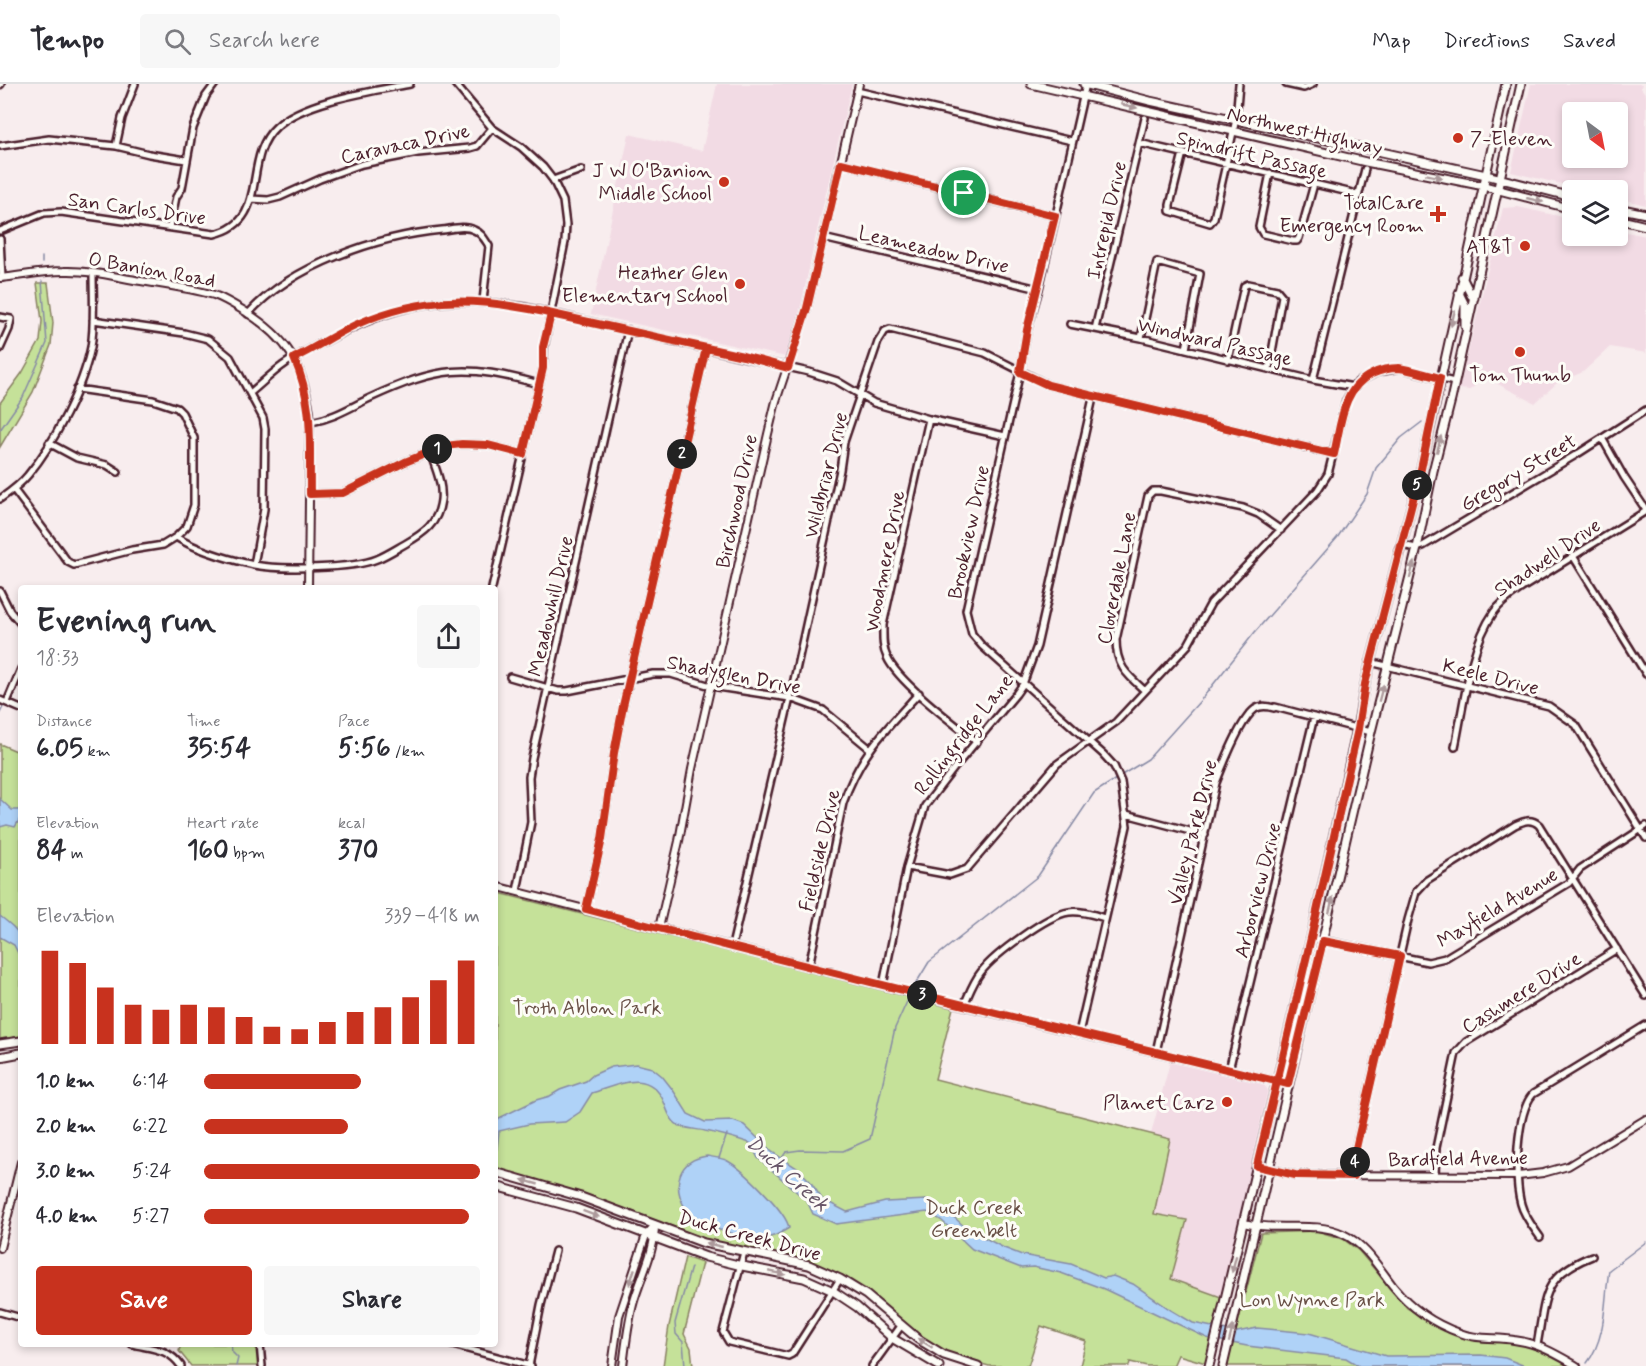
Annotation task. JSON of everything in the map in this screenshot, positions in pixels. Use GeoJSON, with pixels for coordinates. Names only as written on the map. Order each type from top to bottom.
{"type":"FeatureCollection","features":[{"type":"Feature","properties":{"kind":"main road","name":"Northwest Highway"},"geometry":{"type":"LineString","coordinates":[[1031,84],[1400,169],[1484,186],[1562,207]]}},
{"type":"Feature","properties":{"kind":"main road","name":"Northwest Highway"},"geometry":{"type":"LineString","coordinates":[[1085,84],[1486,175],[1562,195]]}},
{"type":"Feature","properties":{"kind":"main road"},"geometry":{"type":"LineString","coordinates":[[1209,1366],[1311,938],[1358,729],[1370,662],[1421,469],[1506,84]]}},
{"type":"Feature","properties":{"kind":"main road"},"geometry":{"type":"LineString","coordinates":[[1224,1363],[1371,732],[1417,548],[1521,84]]}},
{"type":"Feature","properties":{"kind":"main road"},"geometry":{"type":"LineString","coordinates":[[1400,169],[1402,157]]}},
{"type":"Feature","properties":{"kind":"main road"},"geometry":{"type":"LineString","coordinates":[[1628,210],[1646,214]]}},
{"type":"Feature","properties":{"kind":"main road"},"geometry":{"type":"LineString","coordinates":[[1628,222],[1646,226]]}},
{"type":"Feature","properties":{"kind":"main road"},"geometry":{"type":"LineString","coordinates":[[1462,277],[1470,296],[1474,298]]}},
{"type":"Feature","properties":{"kind":"main road"},"geometry":{"type":"LineString","coordinates":[[1459,293],[1465,305],[1466,332]]}},
{"type":"Feature","properties":{"kind":"main road"},"geometry":{"type":"LineString","coordinates":[[1421,469],[1433,471]]}},
{"type":"Feature","properties":{"kind":"main road"},"geometry":{"type":"LineString","coordinates":[[0,1044],[18,1041]]}},
{"type":"Feature","properties":{"kind":"main road"},"geometry":{"type":"LineString","coordinates":[[0,1058],[18,1054]]}},
{"type":"Feature","properties":{"kind":"main road","name":"Duck Creek Drive"},"geometry":{"type":"LineString","coordinates":[[498,1173],[581,1197],[704,1243],[809,1265],[840,1279],[866,1296],[918,1339],[944,1355],[978,1366]]}},
{"type":"Feature","properties":{"kind":"main road","name":"Duck Creek Drive"},"geometry":{"type":"LineString","coordinates":[[498,1187],[576,1208],[706,1257],[804,1278],[833,1291],[857,1307],[892,1338],[939,1366]]}},
{"type":"Feature","properties":{"kind":"street"},"geometry":{"type":"LineString","coordinates":[[116,146],[122,118],[135,84]]}},
{"type":"Feature","properties":{"kind":"street"},"geometry":{"type":"LineString","coordinates":[[170,227],[176,197],[182,188],[186,160],[198,113],[215,84]]}},
{"type":"Feature","properties":{"kind":"street","name":"San Carlos Drive"},"geometry":{"type":"LineString","coordinates":[[0,231],[44,213],[61,212],[214,234],[223,232],[234,227],[243,218],[251,199],[263,145],[276,126],[295,114],[309,109],[353,96],[410,84]]}},
{"type":"Feature","properties":{"kind":"street"},"geometry":{"type":"LineString","coordinates":[[455,84],[492,128],[533,156],[553,180],[563,201],[566,225],[543,347],[543,368],[493,585]]}},
{"type":"Feature","properties":{"kind":"street","name":"Birchwood Drive"},"geometry":{"type":"LineString","coordinates":[[659,928],[679,841],[692,769],[768,434],[776,401],[807,308],[859,84]]}},
{"type":"Feature","properties":{"kind":"street","name":"Brookview Drive"},"geometry":{"type":"LineString","coordinates":[[1078,1033],[1127,826],[1121,782],[1114,766],[1023,684],[972,634],[966,610],[1020,372],[1027,330],[1039,289],[1085,84]]}},
{"type":"Feature","properties":{"kind":"street"},"geometry":{"type":"LineString","coordinates":[[1183,153],[1170,211],[1207,223],[1212,222],[1236,119],[1239,84]]}},
{"type":"Feature","properties":{"kind":"street"},"geometry":{"type":"LineString","coordinates":[[1286,84],[1304,88],[1313,84]]}},
{"type":"Feature","properties":{"kind":"street"},"geometry":{"type":"LineString","coordinates":[[857,92],[1072,141]]}},
{"type":"Feature","properties":{"kind":"street","name":"Intrepid Drive"},"geometry":{"type":"LineString","coordinates":[[1095,329],[1145,118]]}},
{"type":"Feature","properties":{"kind":"street","name":"Caravaca Drive"},"geometry":{"type":"LineString","coordinates":[[251,199],[268,200],[280,197],[362,164],[418,153],[477,146],[492,128]]}},
{"type":"Feature","properties":{"kind":"street"},"geometry":{"type":"LineString","coordinates":[[0,146],[49,139],[116,146],[186,160]]}},
{"type":"Feature","properties":{"kind":"street","name":"Spindrift Passage"},"geometry":{"type":"LineString","coordinates":[[1139,143],[1357,194]]}},
{"type":"Feature","properties":{"kind":"street"},"geometry":{"type":"LineString","coordinates":[[841,163],[1055,216]]}},
{"type":"Feature","properties":{"kind":"street"},"geometry":{"type":"LineString","coordinates":[[1313,380],[1365,169]]}},
{"type":"Feature","properties":{"kind":"street"},"geometry":{"type":"LineString","coordinates":[[553,180],[580,170]]}},
{"type":"Feature","properties":{"kind":"street"},"geometry":{"type":"LineString","coordinates":[[1270,173],[1259,227],[1263,234],[1293,242],[1299,238],[1314,184]]}},
{"type":"Feature","properties":{"kind":"street"},"geometry":{"type":"LineString","coordinates":[[248,314],[279,286],[336,257],[392,237],[423,231],[462,228],[471,228],[479,232],[489,246],[483,301]]}},
{"type":"Feature","properties":{"kind":"street","name":"Leameadow Drive"},"geometry":{"type":"LineString","coordinates":[[823,238],[1039,289]]}},
{"type":"Feature","properties":{"kind":"street"},"geometry":{"type":"LineString","coordinates":[[0,239],[1,278]]}},
{"type":"Feature","properties":{"kind":"street"},"geometry":{"type":"LineString","coordinates":[[1141,338],[1157,262],[1200,274],[1186,349]]}},
{"type":"Feature","properties":{"kind":"street","name":"O Banion Road"},"geometry":{"type":"LineString","coordinates":[[1,278],[65,271],[93,273],[197,291],[217,296],[276,334],[294,358],[307,395],[311,422],[308,585]]}},
{"type":"Feature","properties":{"kind":"street"},"geometry":{"type":"LineString","coordinates":[[0,499],[14,490],[28,476],[50,443],[77,389],[90,349],[93,320],[93,273]]}},
{"type":"Feature","properties":{"kind":"street"},"geometry":{"type":"LineString","coordinates":[[1228,360],[1244,286],[1248,284],[1277,290],[1282,296],[1269,369]]}},
{"type":"Feature","properties":{"kind":"street"},"geometry":{"type":"LineString","coordinates":[[250,393],[294,358],[355,326],[392,311],[439,301],[483,301],[525,307],[809,372],[837,381],[884,407],[1005,436]]}},
{"type":"Feature","properties":{"kind":"street"},"geometry":{"type":"LineString","coordinates":[[0,317],[11,319],[0,349]]}},
{"type":"Feature","properties":{"kind":"street"},"geometry":{"type":"LineString","coordinates":[[93,320],[184,333],[208,339],[230,357],[263,418],[265,429],[264,508],[254,565]]}},
{"type":"Feature","properties":{"kind":"street","name":"Windward Passage"},"geometry":{"type":"LineString","coordinates":[[1070,324],[1141,338],[1313,380],[1354,387]]}},
{"type":"Feature","properties":{"kind":"street","name":"Wildbriar Drive"},"geometry":{"type":"LineString","coordinates":[[732,946],[790,698],[840,470],[844,441],[881,334],[890,329],[985,353],[1048,385],[1094,398],[1334,454]]}},
{"type":"Feature","properties":{"kind":"street","name":"Meadowhill Drive"},"geometry":{"type":"LineString","coordinates":[[517,891],[531,822],[529,777],[531,758],[628,330]]}},
{"type":"Feature","properties":{"kind":"street"},"geometry":{"type":"LineString","coordinates":[[586,909],[602,839],[614,753],[706,348]]}},
{"type":"Feature","properties":{"kind":"street"},"geometry":{"type":"LineString","coordinates":[[907,867],[950,875],[967,869],[1058,764],[1116,722],[1188,645],[1211,603],[1317,491],[1328,474],[1346,401],[1354,387],[1365,377],[1400,368],[1454,382]]}},
{"type":"Feature","properties":{"kind":"street"},"geometry":{"type":"LineString","coordinates":[[311,422],[329,419],[369,398],[430,374],[458,369],[491,372],[539,384]]}},
{"type":"Feature","properties":{"kind":"street"},"geometry":{"type":"LineString","coordinates":[[14,490],[68,562],[74,565],[132,550],[163,545],[187,526],[194,505],[194,438],[182,413],[177,408],[153,400],[77,389]]}},
{"type":"Feature","properties":{"kind":"street","name":"Rollingridge Lane"},"geometry":{"type":"LineString","coordinates":[[883,985],[907,867],[925,806],[954,767],[1023,684],[1037,646],[1094,398]]}},
{"type":"Feature","properties":{"kind":"street","name":"Gregory Street"},"geometry":{"type":"LineString","coordinates":[[1417,548],[1475,516],[1646,410]]}},
{"type":"Feature","properties":{"kind":"street","name":"Woodmere Drive"},"geometry":{"type":"LineString","coordinates":[[929,419],[883,625],[883,642],[886,656],[897,673],[976,742]]}},
{"type":"Feature","properties":{"kind":"street"},"geometry":{"type":"LineString","coordinates":[[1602,438],[1646,510]]}},
{"type":"Feature","properties":{"kind":"street"},"geometry":{"type":"LineString","coordinates":[[50,443],[77,458],[107,465],[118,472]]}},
{"type":"Feature","properties":{"kind":"street"},"geometry":{"type":"LineString","coordinates":[[310,494],[343,493],[445,446],[488,445],[523,454]]}},
{"type":"Feature","properties":{"kind":"street"},"geometry":{"type":"LineString","coordinates":[[176,537],[190,546],[254,565],[349,566],[376,559],[429,529],[437,515],[441,502],[440,482],[430,452]]}},
{"type":"Feature","properties":{"kind":"street","name":"Cloverdale Lane"},"geometry":{"type":"LineString","coordinates":[[1144,690],[1126,674],[1116,654],[1116,640],[1148,496],[1153,491],[1161,490],[1243,508],[1258,514],[1281,530]]}},
{"type":"Feature","properties":{"kind":"street","name":"Shadwell Drive"},"geometry":{"type":"LineString","coordinates":[[1455,747],[1468,685],[1483,631],[1494,612],[1503,601],[1522,588],[1646,510]]}},
{"type":"Feature","properties":{"kind":"street"},"geometry":{"type":"LineString","coordinates":[[1401,545],[1417,548]]}},
{"type":"Feature","properties":{"kind":"street"},"geometry":{"type":"LineString","coordinates":[[1573,556],[1646,674]]}},
{"type":"Feature","properties":{"kind":"street"},"geometry":{"type":"LineString","coordinates":[[0,591],[10,611],[18,620]]}},
{"type":"Feature","properties":{"kind":"street","name":"Keele Drive"},"geometry":{"type":"LineString","coordinates":[[1370,662],[1549,705],[1576,725],[1643,828],[1646,838]]}},
{"type":"Feature","properties":{"kind":"street","name":"Shadyglen Drive"},"geometry":{"type":"LineString","coordinates":[[510,677],[547,688],[567,691],[661,673],[671,674],[711,686],[790,698],[823,710],[869,748]]}},
{"type":"Feature","properties":{"kind":"street"},"geometry":{"type":"LineString","coordinates":[[7,702],[18,676]]}},
{"type":"Feature","properties":{"kind":"street","name":"Fieldside Drive"},"geometry":{"type":"LineString","coordinates":[[809,966],[843,803],[851,781],[869,748],[919,693]]}},
{"type":"Feature","properties":{"kind":"street"},"geometry":{"type":"LineString","coordinates":[[0,700],[18,708]]}},
{"type":"Feature","properties":{"kind":"street","name":"Valley Park Drive"},"geometry":{"type":"LineString","coordinates":[[1156,1052],[1216,783],[1224,761],[1249,716],[1255,709],[1264,706],[1371,732]]}},
{"type":"Feature","properties":{"kind":"street","name":"Arborview Drive"},"geometry":{"type":"LineString","coordinates":[[1229,1070],[1314,717]]}},
{"type":"Feature","properties":{"kind":"street"},"geometry":{"type":"LineString","coordinates":[[1126,814],[1205,835]]}},
{"type":"Feature","properties":{"kind":"street"},"geometry":{"type":"LineString","coordinates":[[1354,1176],[1356,1148],[1416,892],[1421,885],[1515,825],[1525,821],[1534,821],[1539,825],[1646,996]]}},
{"type":"Feature","properties":{"kind":"street","name":"Mayfield Avenue"},"geometry":{"type":"LineString","coordinates":[[1311,938],[1428,962],[1450,956],[1553,893],[1574,879],[1580,869],[1643,828]]}},
{"type":"Feature","properties":{"kind":"street"},"geometry":{"type":"LineString","coordinates":[[498,887],[932,998],[1288,1084]]}},
{"type":"Feature","properties":{"kind":"street"},"geometry":{"type":"LineString","coordinates":[[964,1005],[982,970],[1046,921],[1070,912],[1105,918]]}},
{"type":"Feature","properties":{"kind":"street","name":"Cashmere Drive"},"geometry":{"type":"LineString","coordinates":[[1435,1176],[1436,1148],[1456,1053],[1466,1042],[1617,949]]}},
{"type":"Feature","properties":{"kind":"street"},"geometry":{"type":"LineString","coordinates":[[1540,1237],[1521,1207],[1518,1176],[1517,1148],[1527,1100],[1533,1094],[1646,1025]]}},
{"type":"Feature","properties":{"kind":"street","name":"Bardfield Avenue"},"geometry":{"type":"LineString","coordinates":[[1257,1166],[1295,1175],[1518,1176],[1543,1173],[1568,1166],[1646,1119]]}},
{"type":"Feature","properties":{"kind":"street"},"geometry":{"type":"LineString","coordinates":[[0,1248],[1,1236],[18,1173]]}},
{"type":"Feature","properties":{"kind":"street"},"geometry":{"type":"LineString","coordinates":[[1244,1223],[1256,1226],[1321,1228],[1346,1235],[1364,1250],[1409,1304],[1430,1318],[1460,1334],[1537,1345],[1577,1366]]}},
{"type":"Feature","properties":{"kind":"street"},"geometry":{"type":"LineString","coordinates":[[612,1366],[619,1316],[646,1235],[655,1225]]}},
{"type":"Feature","properties":{"kind":"street"},"geometry":{"type":"LineString","coordinates":[[623,1366],[633,1305],[655,1238],[655,1225]]}},
{"type":"Feature","properties":{"kind":"street"},"geometry":{"type":"LineString","coordinates":[[460,1347],[530,1366],[541,1305],[555,1251]]}},
{"type":"Feature","properties":{"kind":"street"},"geometry":{"type":"LineString","coordinates":[[744,1252],[723,1332],[729,1342],[788,1356],[792,1354],[840,1279]]}},
{"type":"Feature","properties":{"kind":"street"},"geometry":{"type":"LineString","coordinates":[[1537,1345],[1547,1292],[1553,1281],[1570,1264],[1592,1256]]}},
{"type":"Feature","properties":{"kind":"street"},"geometry":{"type":"LineString","coordinates":[[0,1312],[18,1317]]}},
{"type":"Feature","properties":{"kind":"street"},"geometry":{"type":"LineString","coordinates":[[872,1366],[901,1326]]}},
{"type":"Feature","properties":{"kind":"street"},"geometry":{"type":"LineString","coordinates":[[145,1347],[167,1352],[181,1366]]}},
{"type":"Feature","properties":{"kind":"street"},"geometry":{"type":"LineString","coordinates":[[260,1347],[262,1366]]}},
{"type":"Feature","properties":{"kind":"shaded area","name":"J W O'Banion Middle School"},"geometry":{"type":"Polygon","coordinates":[[[717,84],[852,84],[815,239],[795,337],[786,357],[591,314],[629,134],[702,151],[717,84]]]}},
{"type":"Feature","properties":{"kind":"shaded area"},"geometry":{"type":"Polygon","coordinates":[[[1531,84],[1642,84],[1641,88],[1646,95],[1646,205],[1628,201],[1628,180],[1562,180],[1562,184],[1511,172],[1531,84]]]}},
{"type":"Feature","properties":{"kind":"shaded area"},"geometry":{"type":"Polygon","coordinates":[[[1518,207],[1562,217],[1562,246],[1628,246],[1628,232],[1646,236],[1646,353],[1610,347],[1583,372],[1557,383],[1535,403],[1484,377],[1470,390],[1459,389],[1503,208],[1518,207]]]}},
{"type":"Feature","properties":{"kind":"shaded area"},"geometry":{"type":"Polygon","coordinates":[[[1170,1062],[1262,1083],[1268,1090],[1221,1297],[1171,1279],[1187,1221],[1154,1214],[1170,1139],[1151,1134],[1170,1062]]]}},
{"type":"Feature","properties":{"kind":"green space"},"geometry":{"type":"Polygon","coordinates":[[[37,283],[48,283],[53,323],[51,345],[33,392],[0,447],[0,403],[22,373],[40,341],[42,321],[37,283]]]}},
{"type":"Feature","properties":{"kind":"green space"},"geometry":{"type":"Polygon","coordinates":[[[0,744],[18,752],[18,1036],[0,1039],[0,744]]]}},
{"type":"Feature","properties":{"kind":"green space","name":"Duck Creek Greenbelt"},"geometry":{"type":"Polygon","coordinates":[[[498,893],[953,1008],[935,1079],[1170,1139],[1154,1214],[1187,1220],[1171,1279],[1221,1297],[1206,1363],[1178,1355],[1173,1366],[1147,1366],[1130,1362],[1129,1366],[1080,1366],[1086,1341],[1041,1326],[1028,1366],[989,1366],[954,1356],[920,1339],[868,1295],[795,1259],[706,1239],[582,1193],[498,1169],[498,893]]]}},
{"type":"Feature","properties":{"kind":"green space","name":"Lon Wynne Park"},"geometry":{"type":"Polygon","coordinates":[[[1317,1231],[1343,1239],[1359,1251],[1407,1308],[1433,1323],[1458,1336],[1477,1341],[1537,1347],[1570,1366],[1227,1366],[1261,1233],[1317,1231]]]}},
{"type":"Feature","properties":{"kind":"green space"},"geometry":{"type":"Polygon","coordinates":[[[685,1257],[702,1263],[684,1334],[691,1348],[693,1366],[663,1366],[669,1326],[685,1257]]]}},
{"type":"Feature","properties":{"kind":"green space"},"geometry":{"type":"Polygon","coordinates":[[[180,1347],[256,1347],[259,1366],[191,1366],[179,1351],[180,1347]]]}},
{"type":"Feature","properties":{"kind":"water"},"geometry":{"type":"Polygon","coordinates":[[[0,799],[12,810],[18,810],[18,822],[15,827],[7,825],[0,827],[0,799]]]}},
{"type":"Feature","properties":{"kind":"water"},"geometry":{"type":"Polygon","coordinates":[[[0,916],[18,934],[18,953],[14,945],[0,937],[0,916]]]}},
{"type":"Feature","properties":{"kind":"water","name":"Duck Creek"},"geometry":{"type":"Polygon","coordinates":[[[636,1064],[652,1068],[673,1090],[688,1114],[705,1122],[733,1121],[744,1125],[772,1152],[797,1168],[810,1181],[822,1199],[847,1212],[885,1202],[927,1200],[946,1210],[966,1228],[1004,1248],[1022,1255],[1071,1264],[1104,1278],[1113,1276],[1133,1284],[1193,1323],[1237,1332],[1257,1328],[1309,1333],[1386,1356],[1481,1355],[1505,1358],[1525,1366],[1359,1366],[1346,1358],[1247,1346],[1207,1338],[1104,1289],[1061,1273],[1033,1267],[1021,1268],[972,1249],[941,1220],[927,1212],[836,1224],[813,1214],[807,1201],[758,1158],[750,1143],[678,1125],[671,1118],[658,1091],[641,1082],[622,1083],[592,1093],[580,1112],[565,1122],[529,1124],[499,1131],[498,1140],[498,1119],[536,1100],[586,1081],[593,1075],[611,1067],[636,1064]]]}},
{"type":"Feature","properties":{"kind":"water"},"geometry":{"type":"Polygon","coordinates":[[[707,1156],[726,1160],[742,1172],[772,1201],[789,1228],[770,1237],[758,1239],[704,1225],[692,1219],[681,1199],[680,1175],[690,1162],[707,1156]]]}},
{"type":"Feature","properties":{"kind":"waterway"},"geometry":{"type":"LineString","coordinates":[[42,257],[42,263]]}},
{"type":"Feature","properties":{"kind":"waterway"},"geometry":{"type":"LineString","coordinates":[[0,430],[23,397],[47,343],[42,281]]}},
{"type":"Feature","properties":{"kind":"waterway"},"geometry":{"type":"LineString","coordinates":[[1120,776],[1148,759],[1200,701],[1255,632],[1337,538],[1367,494],[1376,468],[1401,438],[1422,422]]}},
{"type":"Feature","properties":{"kind":"waterway"},"geometry":{"type":"LineString","coordinates":[[0,713],[4,705]]}},
{"type":"Feature","properties":{"kind":"waterway"},"geometry":{"type":"LineString","coordinates":[[912,990],[929,962],[1038,876],[1094,793],[1116,779]]}},
{"type":"Feature","properties":{"kind":"waterway","name":"Duck Creek"},"geometry":{"type":"LineString","coordinates":[[782,1158],[786,1152],[800,1150],[843,1151],[870,1139],[895,1028],[910,995]]}},
{"type":"Feature","properties":{"kind":"waterway"},"geometry":{"type":"LineString","coordinates":[[719,1158],[727,1134]]}},
{"type":"Feature","properties":{"kind":"waterway"},"geometry":{"type":"LineString","coordinates":[[1587,1363],[1598,1342],[1604,1318],[1609,1270],[1646,1242]]}},
{"type":"Feature","properties":{"kind":"waterway"},"geometry":{"type":"LineString","coordinates":[[685,1366],[683,1342],[676,1334],[675,1323],[691,1267]]}},
{"type":"Feature","properties":{"kind":"waterway"},"geometry":{"type":"LineString","coordinates":[[231,1347],[232,1352],[238,1358],[236,1366]]}},
{"type":"Feature","properties":{"kind":"place","name":"7-Eleven"},"geometry":{"type":"Point","coordinates":[1458,138]}},
{"type":"Feature","properties":{"kind":"place","name":"J W O'Banion Middle School"},"geometry":{"type":"Point","coordinates":[724,182]}},
{"type":"Feature","properties":{"kind":"place","name":"TotalCare Emergency Room"},"geometry":{"type":"Point","coordinates":[1438,214]}},
{"type":"Feature","properties":{"kind":"place","name":"AT&T"},"geometry":{"type":"Point","coordinates":[1525,246]}},
{"type":"Feature","properties":{"kind":"place","name":"Heather Glen Elementary School"},"geometry":{"type":"Point","coordinates":[740,284]}},
{"type":"Feature","properties":{"kind":"place","name":"Tom Thumb"},"geometry":{"type":"Point","coordinates":[1520,352]}},
{"type":"Feature","properties":{"kind":"place","name":"Planet Carz"},"geometry":{"type":"Point","coordinates":[1227,1102]}},
{"type":"Feature","properties":{"kind":"route"},"geometry":{"type":"LineString","coordinates":[[964,193],[841,163],[807,308],[788,368],[743,356],[628,330],[551,314],[543,347],[543,368],[523,454],[488,445],[445,446],[405,462],[343,493],[310,494],[310,412],[307,395],[294,358],[355,326],[385,314],[439,301],[483,301],[525,307],[551,314],[706,348],[623,706],[602,839],[586,909],[932,998],[1191,1061],[1278,1082],[1288,1084],[1323,941],[1400,956],[1356,1148],[1354,1176],[1295,1175],[1257,1166],[1278,1082],[1358,729],[1365,684],[1421,469],[1440,378],[1400,368],[1377,372],[1358,382],[1346,401],[1334,454],[1312,447],[1094,398],[1048,385],[1020,372],[1027,330],[1039,289],[1055,216],[964,193]]}},
{"type":"Feature","properties":{"kind":"park label","name":"Troth Ablon Park"},"geometry":{"type":"Point","coordinates":[587,1007]}}]}
